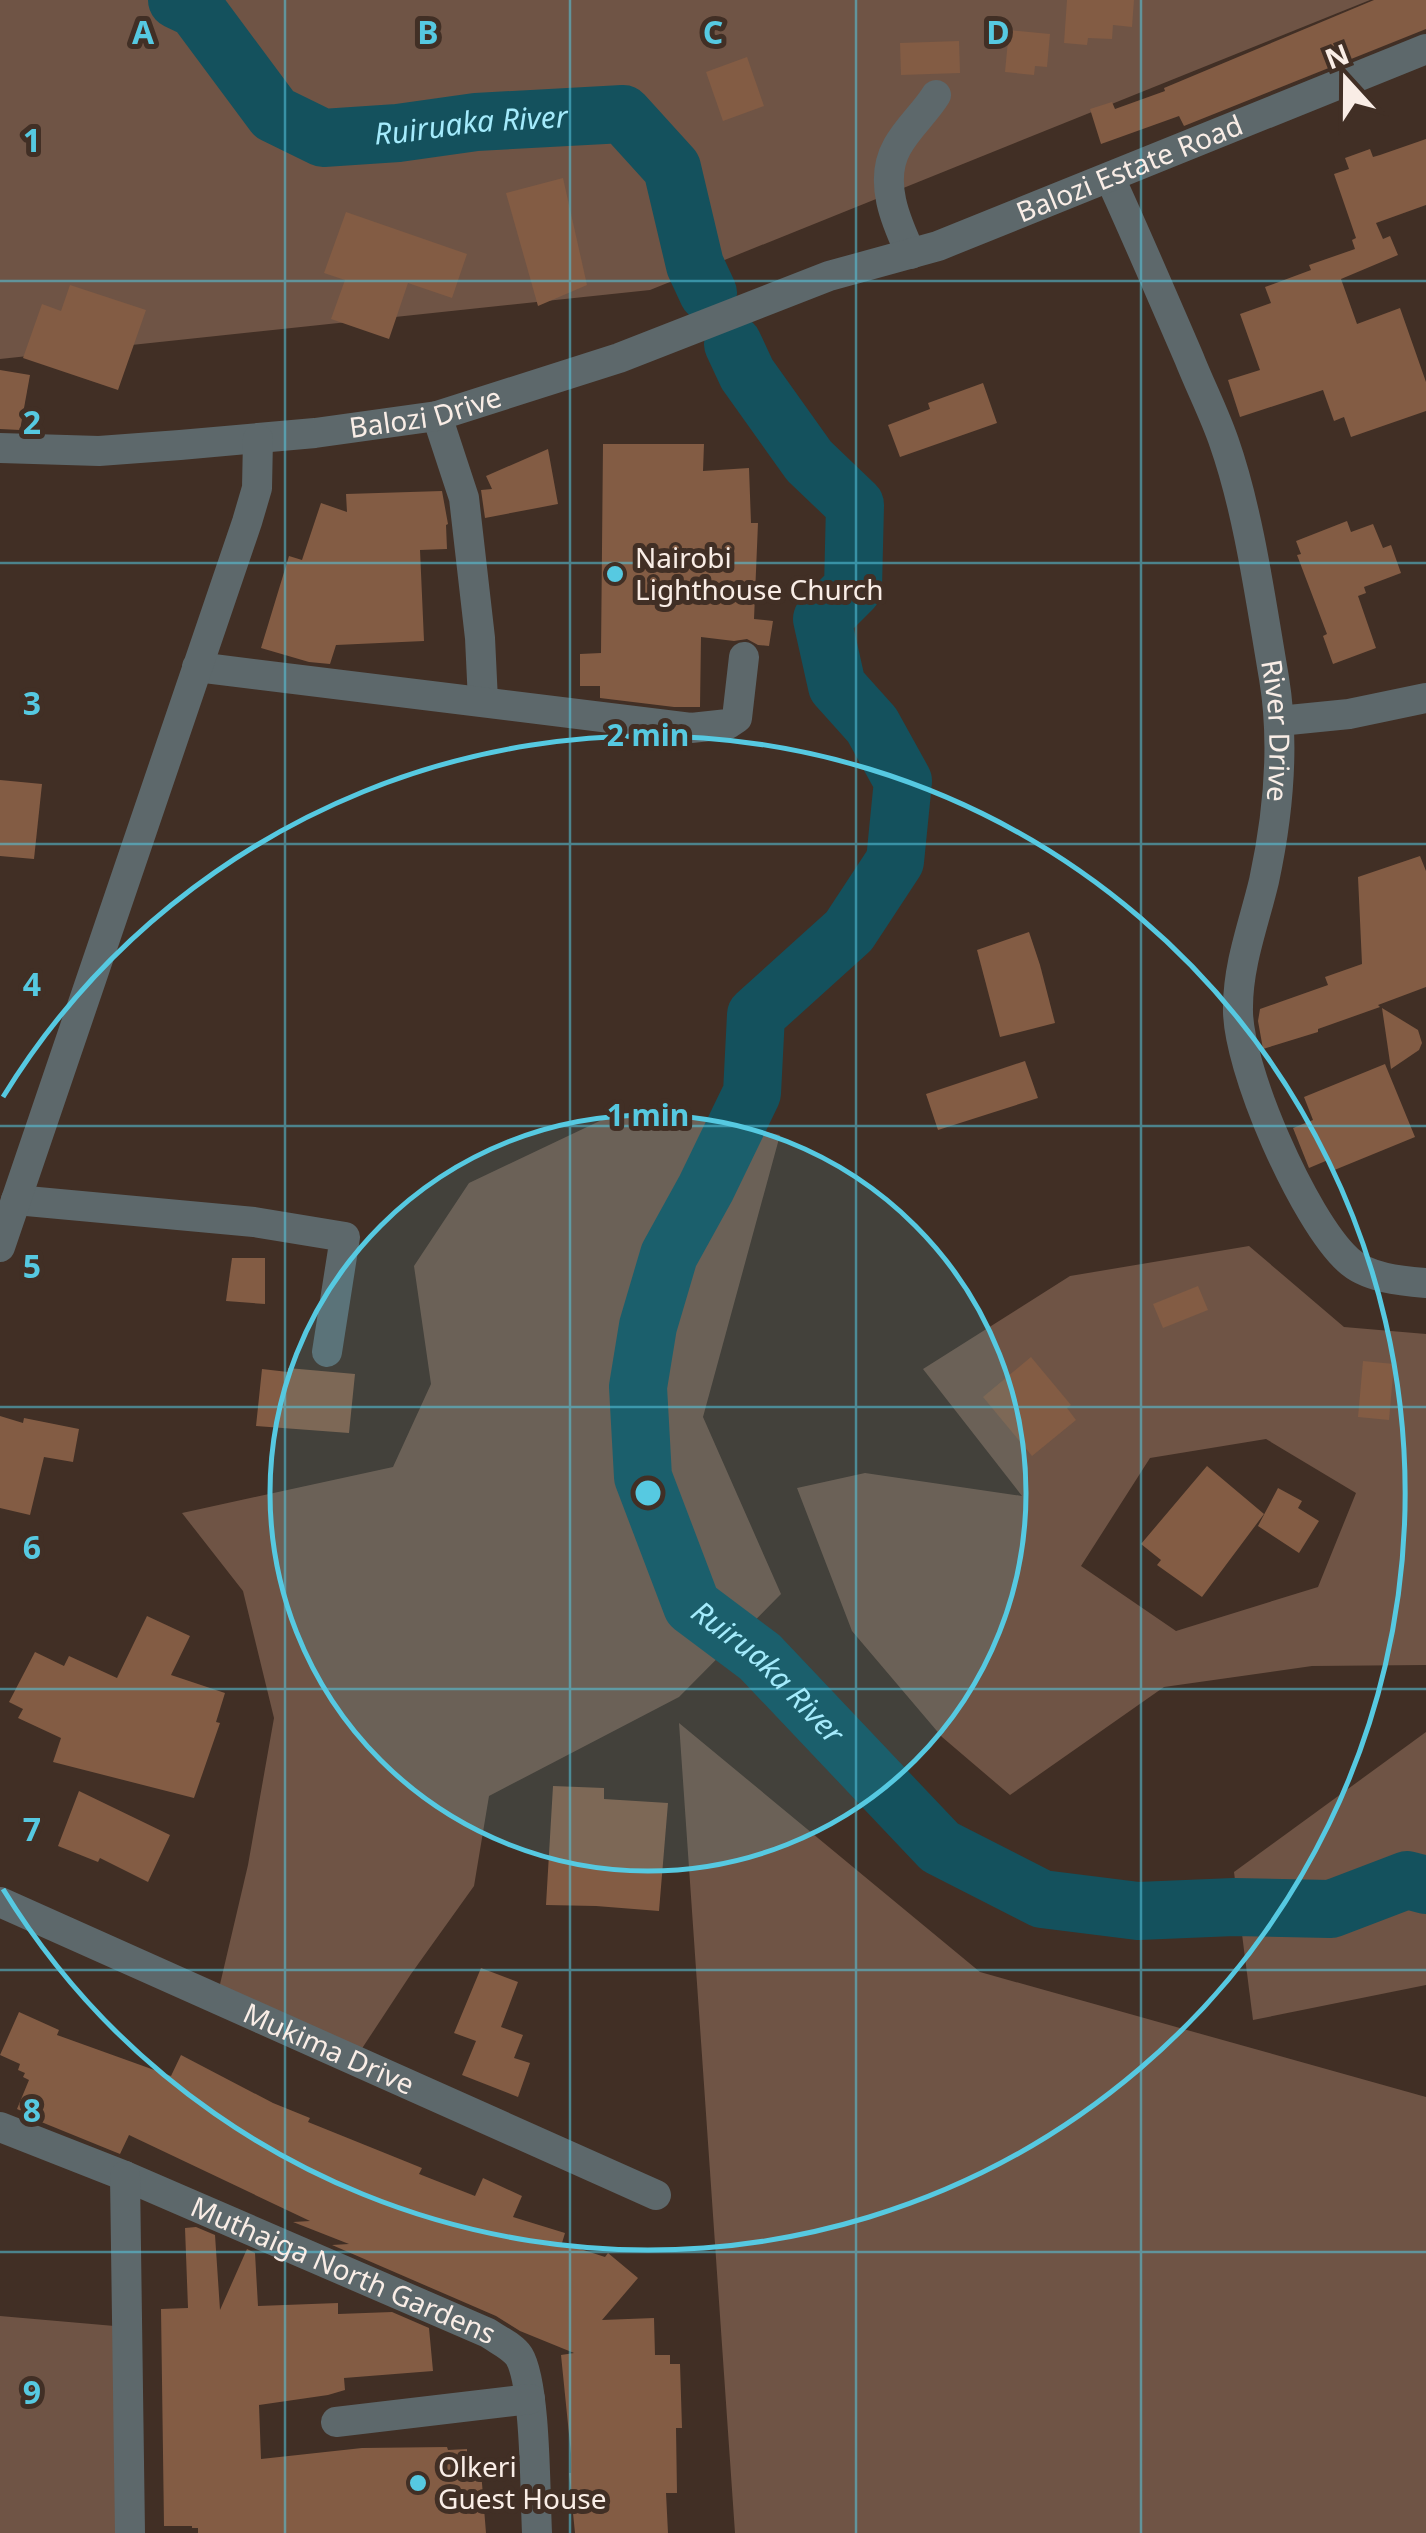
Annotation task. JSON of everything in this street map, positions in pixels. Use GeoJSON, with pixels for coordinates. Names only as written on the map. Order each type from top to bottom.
{"type":"FeatureCollection","features":[{"type":"Feature","properties":{"kind":"street","name":"Balozi Estate Road"},"geometry":{"type":"LineString","coordinates":[[829,276],[938,246],[1426,50]]}},
{"type":"Feature","properties":{"kind":"street"},"geometry":{"type":"LineString","coordinates":[[910,254],[893,214],[889,175],[897,148],[936,95]]}},
{"type":"Feature","properties":{"kind":"street","name":"River Drive"},"geometry":{"type":"LineString","coordinates":[[1110,178],[1224,442],[1246,530],[1275,684],[1278,785],[1264,880],[1244,956],[1238,1008],[1242,1046],[1269,1124],[1325,1234],[1350,1263],[1375,1276],[1426,1283]]}},
{"type":"Feature","properties":{"kind":"street","name":"Balozi Drive"},"geometry":{"type":"LineString","coordinates":[[0,448],[99,451],[316,433],[437,416],[619,358],[829,276]]}},
{"type":"Feature","properties":{"kind":"street"},"geometry":{"type":"LineString","coordinates":[[437,416],[464,498],[480,638],[482,701]]}},
{"type":"Feature","properties":{"kind":"street"},"geometry":{"type":"LineString","coordinates":[[0,1247],[256,488],[258,439]]}},
{"type":"Feature","properties":{"kind":"street"},"geometry":{"type":"LineString","coordinates":[[197,668],[691,728],[728,724],[737,718],[744,658]]}},
{"type":"Feature","properties":{"kind":"street"},"geometry":{"type":"LineString","coordinates":[[1279,721],[1348,714],[1426,698]]}},
{"type":"Feature","properties":{"kind":"street"},"geometry":{"type":"LineString","coordinates":[[16,1200],[254,1222],[345,1237],[327,1352]]}},
{"type":"Feature","properties":{"kind":"street","name":"Mukima Drive"},"geometry":{"type":"LineString","coordinates":[[0,1902],[656,2194]]}},
{"type":"Feature","properties":{"kind":"street","name":"Muthaiga North Gardens"},"geometry":{"type":"LineString","coordinates":[[0,2127],[126,2176],[488,2333],[518,2354],[530,2399],[537,2533]]}},
{"type":"Feature","properties":{"kind":"street"},"geometry":{"type":"LineString","coordinates":[[126,2176],[130,2533]]}},
{"type":"Feature","properties":{"kind":"street"},"geometry":{"type":"LineString","coordinates":[[336,2422],[530,2399]]}},
{"type":"Feature","properties":{"kind":"shaded area"},"geometry":{"type":"Polygon","coordinates":[[[0,0],[1370,0],[650,290],[0,359],[0,0]]]}},
{"type":"Feature","properties":{"kind":"shaded area"},"geometry":{"type":"Polygon","coordinates":[[[685,1116],[780,1135],[703,1417],[781,1594],[679,1697],[489,1796],[474,1886],[359,2053],[217,1997],[248,1865],[274,1718],[243,1591],[182,1513],[393,1467],[431,1384],[414,1266],[469,1183],[608,1117],[685,1116]]]}},
{"type":"Feature","properties":{"kind":"shaded area"},"geometry":{"type":"Polygon","coordinates":[[[1249,1246],[1344,1327],[1426,1334],[1426,1665],[1312,1666],[1164,1687],[1010,1795],[942,1737],[852,1631],[797,1488],[865,1473],[1022,1496],[923,1369],[1070,1276],[1249,1246]],[[1266,1439],[1150,1458],[1081,1566],[1176,1631],[1318,1587],[1356,1493],[1266,1439]]]}},
{"type":"Feature","properties":{"kind":"shaded area"},"geometry":{"type":"Polygon","coordinates":[[[679,1723],[980,1972],[1426,2097],[1426,2533],[735,2533],[679,1723]]]}},
{"type":"Feature","properties":{"kind":"shaded area"},"geometry":{"type":"Polygon","coordinates":[[[1426,1732],[1426,1985],[1253,2020],[1234,1872],[1426,1732]]]}},
{"type":"Feature","properties":{"kind":"shaded area"},"geometry":{"type":"Polygon","coordinates":[[[0,2316],[126,2327],[128,2533],[0,2533],[0,2316]]]}},
{"type":"Feature","properties":{"kind":"building"},"geometry":{"type":"Polygon","coordinates":[[[1067,0],[1134,0],[1132,27],[1113,25],[1112,39],[1088,38],[1087,45],[1064,43],[1067,0]]]}},
{"type":"Feature","properties":{"kind":"building"},"geometry":{"type":"Polygon","coordinates":[[[1374,0],[1426,0],[1426,29],[1184,126],[1179,116],[1101,144],[1090,109],[1112,102],[1115,109],[1165,91],[1164,88],[1374,0]]]}},
{"type":"Feature","properties":{"kind":"building"},"geometry":{"type":"Polygon","coordinates":[[[1009,30],[1050,34],[1047,67],[1035,66],[1034,75],[1005,72],[1009,30]]]}},
{"type":"Feature","properties":{"kind":"building"},"geometry":{"type":"Polygon","coordinates":[[[959,41],[960,73],[901,75],[900,43],[959,41]]]}},
{"type":"Feature","properties":{"kind":"building"},"geometry":{"type":"Polygon","coordinates":[[[747,57],[764,106],[723,121],[706,72],[747,57]]]}},
{"type":"Feature","properties":{"kind":"building"},"geometry":{"type":"Polygon","coordinates":[[[1426,139],[1426,205],[1376,223],[1383,239],[1390,236],[1398,255],[1341,279],[1357,324],[1400,308],[1426,382],[1426,411],[1351,437],[1344,417],[1334,421],[1323,390],[1240,417],[1228,380],[1260,370],[1240,314],[1271,303],[1265,287],[1311,270],[1309,265],[1355,249],[1352,240],[1356,238],[1334,174],[1349,169],[1345,158],[1370,149],[1373,157],[1426,139]]]}},
{"type":"Feature","properties":{"kind":"building"},"geometry":{"type":"Polygon","coordinates":[[[563,178],[587,285],[538,306],[506,193],[563,178]]]}},
{"type":"Feature","properties":{"kind":"building"},"geometry":{"type":"Polygon","coordinates":[[[346,212],[467,254],[452,298],[408,283],[389,339],[331,319],[345,280],[324,273],[346,212]]]}},
{"type":"Feature","properties":{"kind":"building"},"geometry":{"type":"Polygon","coordinates":[[[70,285],[146,310],[118,390],[23,358],[42,304],[61,311],[70,285]]]}},
{"type":"Feature","properties":{"kind":"building"},"geometry":{"type":"Polygon","coordinates":[[[0,370],[30,375],[20,430],[0,429],[0,370]]]}},
{"type":"Feature","properties":{"kind":"building"},"geometry":{"type":"Polygon","coordinates":[[[983,383],[997,423],[900,457],[888,425],[930,409],[928,403],[983,383]]]}},
{"type":"Feature","properties":{"kind":"building"},"geometry":{"type":"Polygon","coordinates":[[[603,444],[704,444],[703,471],[749,468],[751,523],[758,523],[754,619],[773,621],[769,646],[747,639],[701,637],[700,707],[600,698],[600,686],[580,686],[580,654],[601,653],[603,444]]]}},
{"type":"Feature","properties":{"kind":"building"},"geometry":{"type":"Polygon","coordinates":[[[548,449],[558,504],[485,518],[481,490],[492,489],[486,476],[548,449]]]}},
{"type":"Feature","properties":{"kind":"building"},"geometry":{"type":"Polygon","coordinates":[[[442,491],[448,524],[447,549],[420,550],[424,641],[336,645],[330,664],[261,648],[289,556],[302,560],[321,503],[347,512],[346,494],[442,491]]]}},
{"type":"Feature","properties":{"kind":"building"},"geometry":{"type":"Polygon","coordinates":[[[1347,521],[1351,532],[1373,524],[1383,548],[1391,545],[1401,573],[1364,587],[1366,593],[1358,596],[1376,648],[1333,664],[1323,636],[1327,634],[1297,555],[1301,554],[1296,541],[1347,521]]]}},
{"type":"Feature","properties":{"kind":"building"},"geometry":{"type":"Polygon","coordinates":[[[0,780],[42,784],[34,859],[0,856],[0,780]]]}},
{"type":"Feature","properties":{"kind":"building"},"geometry":{"type":"Polygon","coordinates":[[[1420,856],[1426,871],[1426,987],[1318,1032],[1263,1049],[1260,1009],[1328,985],[1325,977],[1362,964],[1358,877],[1420,856]]]}},
{"type":"Feature","properties":{"kind":"building"},"geometry":{"type":"Polygon","coordinates":[[[1029,932],[1055,1023],[1000,1037],[977,950],[1029,932]]]}},
{"type":"Feature","properties":{"kind":"building"},"geometry":{"type":"Polygon","coordinates":[[[1382,1008],[1418,1030],[1422,1043],[1419,1050],[1391,1069],[1382,1008]]]}},
{"type":"Feature","properties":{"kind":"building"},"geometry":{"type":"Polygon","coordinates":[[[1025,1061],[1038,1098],[938,1130],[926,1094],[1025,1061]]]}},
{"type":"Feature","properties":{"kind":"building"},"geometry":{"type":"Polygon","coordinates":[[[1385,1064],[1415,1137],[1332,1171],[1328,1160],[1309,1168],[1293,1128],[1313,1120],[1304,1097],[1385,1064]]]}},
{"type":"Feature","properties":{"kind":"building"},"geometry":{"type":"Polygon","coordinates":[[[232,1258],[265,1258],[265,1304],[226,1301],[232,1258]]]}},
{"type":"Feature","properties":{"kind":"building"},"geometry":{"type":"Polygon","coordinates":[[[1198,1286],[1208,1310],[1163,1328],[1153,1304],[1198,1286]]]}},
{"type":"Feature","properties":{"kind":"building"},"geometry":{"type":"Polygon","coordinates":[[[1031,1357],[1071,1405],[1067,1408],[1076,1420],[1032,1456],[983,1397],[1031,1357]]]}},
{"type":"Feature","properties":{"kind":"building"},"geometry":{"type":"Polygon","coordinates":[[[1363,1361],[1394,1364],[1389,1420],[1358,1417],[1363,1361]]]}},
{"type":"Feature","properties":{"kind":"building"},"geometry":{"type":"Polygon","coordinates":[[[288,1368],[355,1374],[349,1433],[256,1426],[262,1369],[288,1372],[288,1368]]]}},
{"type":"Feature","properties":{"kind":"building"},"geometry":{"type":"Polygon","coordinates":[[[0,1416],[23,1423],[24,1418],[79,1429],[73,1462],[44,1457],[30,1515],[0,1508],[0,1416]]]}},
{"type":"Feature","properties":{"kind":"building"},"geometry":{"type":"Polygon","coordinates":[[[1207,1466],[1264,1514],[1202,1597],[1157,1565],[1161,1560],[1141,1544],[1207,1466]]]}},
{"type":"Feature","properties":{"kind":"building"},"geometry":{"type":"Polygon","coordinates":[[[1278,1488],[1302,1501],[1298,1508],[1319,1521],[1299,1553],[1258,1526],[1278,1488]]]}},
{"type":"Feature","properties":{"kind":"building"},"geometry":{"type":"Polygon","coordinates":[[[147,1616],[190,1636],[171,1675],[225,1693],[216,1722],[220,1723],[194,1798],[53,1762],[61,1738],[18,1718],[23,1709],[9,1702],[35,1652],[64,1666],[69,1656],[117,1678],[147,1616]]]}},
{"type":"Feature","properties":{"kind":"building"},"geometry":{"type":"Polygon","coordinates":[[[553,1786],[604,1788],[604,1799],[668,1803],[659,1911],[546,1905],[553,1786]]]}},
{"type":"Feature","properties":{"kind":"building"},"geometry":{"type":"Polygon","coordinates":[[[79,1791],[170,1835],[148,1882],[100,1858],[98,1862],[58,1846],[79,1791]]]}},
{"type":"Feature","properties":{"kind":"building"},"geometry":{"type":"Polygon","coordinates":[[[481,1968],[518,1982],[501,2027],[523,2035],[514,2058],[530,2063],[518,2097],[462,2075],[476,2041],[454,2033],[481,1968]]]}},
{"type":"Feature","properties":{"kind":"building"},"geometry":{"type":"Polygon","coordinates":[[[19,2012],[59,2030],[57,2035],[171,2076],[181,2055],[310,2118],[308,2122],[422,2168],[419,2174],[475,2196],[483,2178],[522,2196],[513,2217],[565,2233],[562,2243],[605,2257],[608,2253],[638,2278],[602,2320],[654,2318],[655,2355],[670,2355],[670,2364],[680,2364],[682,2428],[676,2428],[677,2493],[666,2493],[668,2533],[575,2533],[561,2355],[574,2353],[332,2245],[349,2244],[293,2222],[310,2221],[129,2135],[120,2154],[29,2117],[17,2109],[29,2080],[18,2070],[20,2064],[0,2055],[19,2012]]]}},
{"type":"Feature","properties":{"kind":"building"},"geometry":{"type":"Polygon","coordinates":[[[196,2227],[215,2235],[220,2310],[247,2249],[255,2253],[258,2306],[338,2303],[338,2314],[392,2312],[429,2328],[433,2371],[344,2378],[345,2390],[259,2405],[261,2459],[362,2448],[467,2449],[467,2472],[481,2471],[486,2533],[198,2533],[198,2528],[192,2526],[164,2526],[161,2309],[188,2308],[185,2228],[196,2227]]]}},
{"type":"Feature","properties":{"kind":"waterway","name":"Ruiruaka River"},"geometry":{"type":"LineString","coordinates":[[177,0],[196,9],[274,114],[323,138],[476,122],[623,114],[672,168],[695,265],[708,293]]}},
{"type":"Feature","properties":{"kind":"waterway","name":"Ruiruaka River"},"geometry":{"type":"LineString","coordinates":[[733,344],[747,374],[809,461],[855,505],[853,588],[822,619],[837,686],[872,725],[903,781],[895,861],[849,931],[756,1015],[752,1093],[669,1255],[648,1326],[638,1387],[643,1477],[692,1606],[760,1657],[940,1847],[1042,1899],[1138,1911],[1234,1907],[1331,1909],[1407,1880],[1426,1885]]}},
{"type":"Feature","properties":{"kind":"place","name":"Nairobi Lighthouse Church"},"geometry":{"type":"Point","coordinates":[615,574]}},
{"type":"Feature","properties":{"kind":"place","name":"Olkeri Guest House"},"geometry":{"type":"Point","coordinates":[418,2483]}}]}
